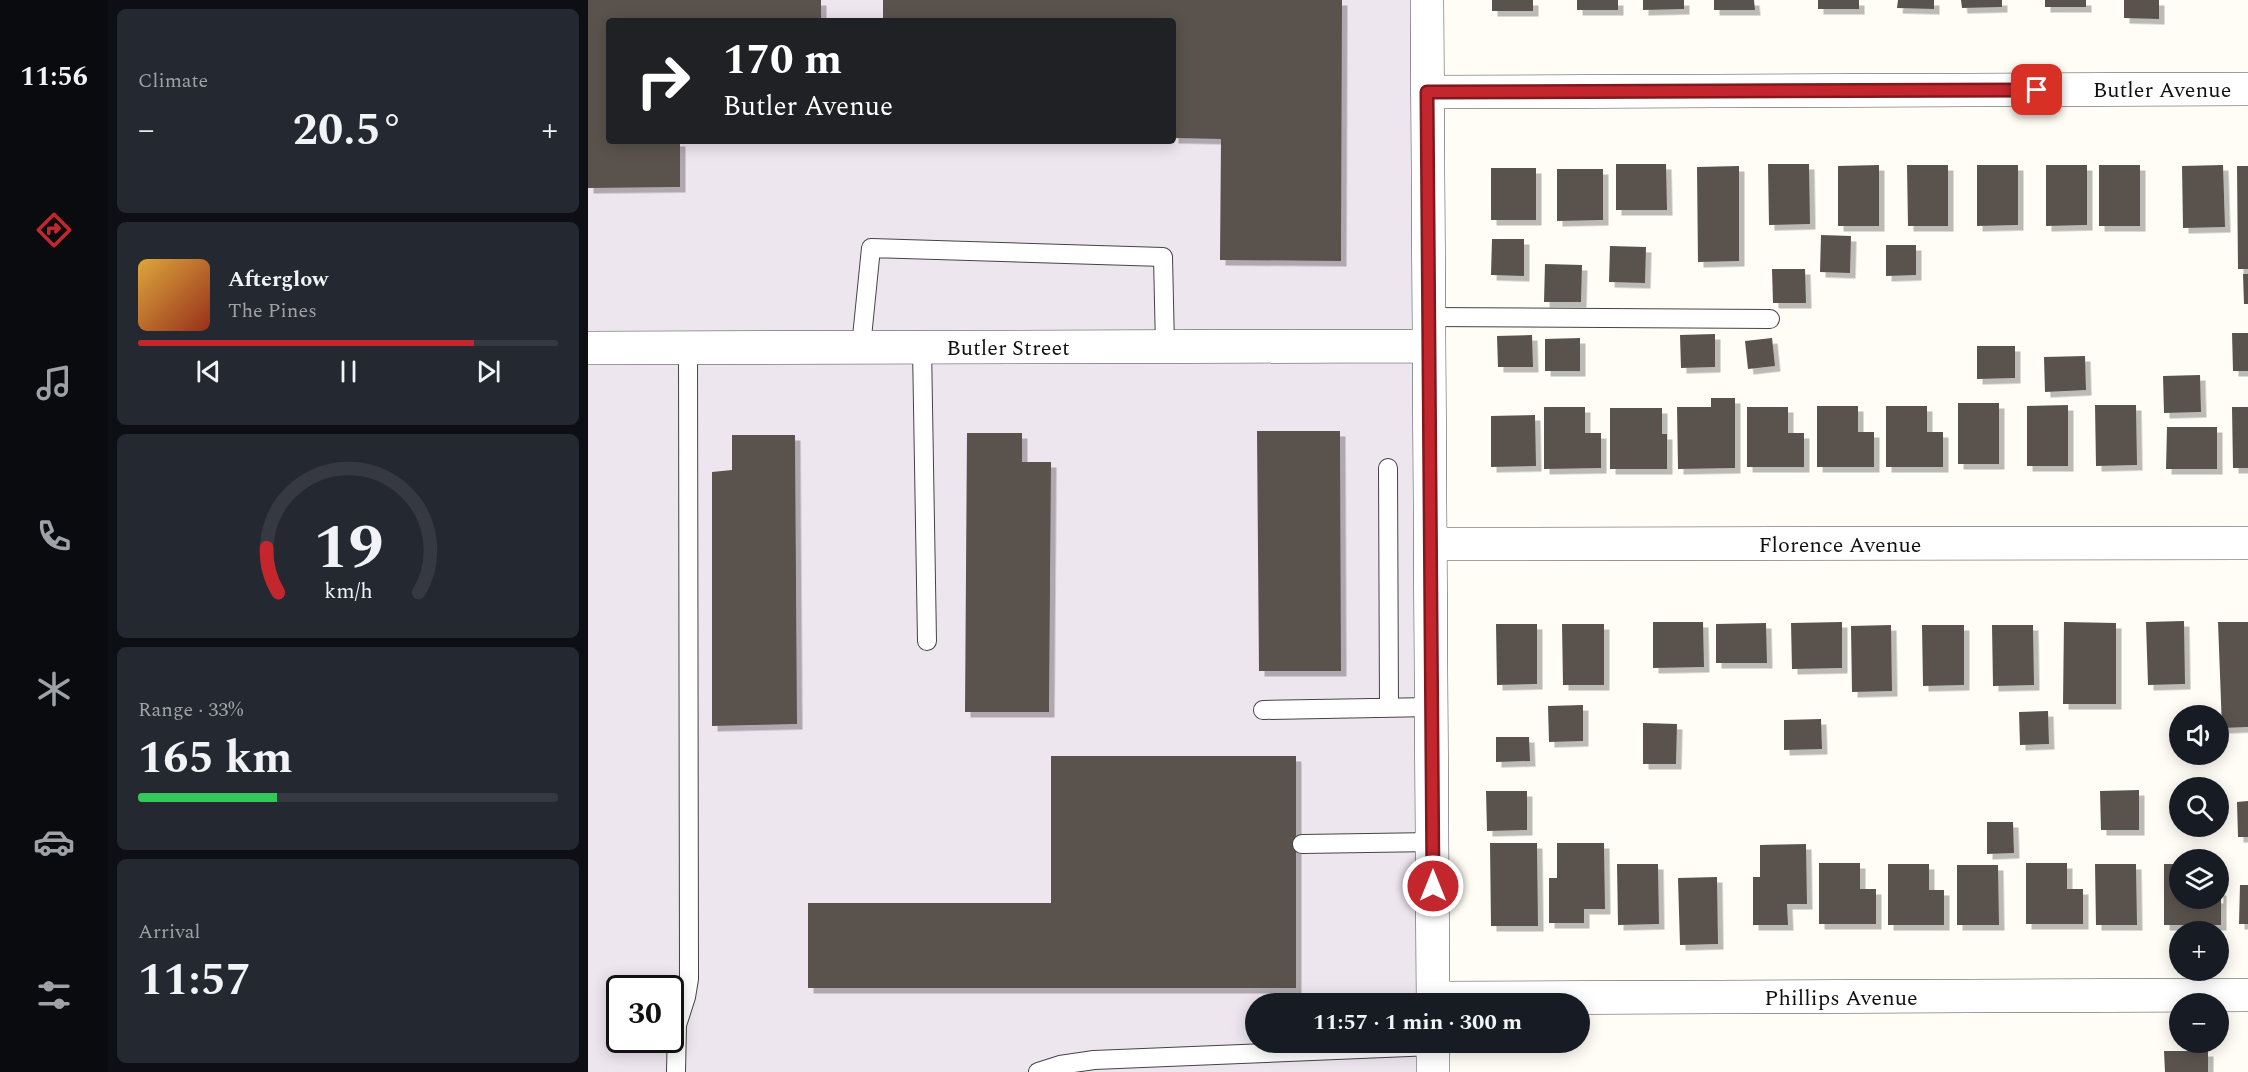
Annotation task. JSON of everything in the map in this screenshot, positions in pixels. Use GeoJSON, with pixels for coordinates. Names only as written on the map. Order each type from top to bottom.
{"type":"FeatureCollection","features":[{"type":"Feature","properties":{"kind":"street"},"geometry":{"type":"LineString","coordinates":[[1427,0],[1433,993]]}},
{"type":"Feature","properties":{"kind":"street","name":"Butler Avenue"},"geometry":{"type":"LineString","coordinates":[[1427,92],[2248,89]]}},
{"type":"Feature","properties":{"kind":"street","name":"Butler Street"},"geometry":{"type":"LineString","coordinates":[[588,348],[1165,347],[1428,332]]}},
{"type":"Feature","properties":{"kind":"street","name":"Florence Avenue"},"geometry":{"type":"LineString","coordinates":[[1432,544],[2248,543]]}},
{"type":"Feature","properties":{"kind":"street","name":"Phillips Avenue"},"geometry":{"type":"LineString","coordinates":[[1590,1000],[2248,995]]}},
{"type":"Feature","properties":{"kind":"lane"},"geometry":{"type":"LineString","coordinates":[[861,348],[871,248],[1163,257],[1165,347]]}},
{"type":"Feature","properties":{"kind":"lane"},"geometry":{"type":"LineString","coordinates":[[1428,332],[1770,319]]}},
{"type":"Feature","properties":{"kind":"lane"},"geometry":{"type":"LineString","coordinates":[[676,1072],[677,1025],[689,979],[688,348]]}},
{"type":"Feature","properties":{"kind":"lane"},"geometry":{"type":"LineString","coordinates":[[922,348],[927,641]]}},
{"type":"Feature","properties":{"kind":"lane"},"geometry":{"type":"LineString","coordinates":[[1388,468],[1389,707]]}},
{"type":"Feature","properties":{"kind":"lane"},"geometry":{"type":"LineString","coordinates":[[1263,710],[1432,707]]}},
{"type":"Feature","properties":{"kind":"lane"},"geometry":{"type":"LineString","coordinates":[[1302,844],[1433,842]]}},
{"type":"Feature","properties":{"kind":"lane"},"geometry":{"type":"LineString","coordinates":[[1038,1072],[1060,1065],[1094,1060],[1433,1054]]}},
{"type":"Feature","properties":{"kind":"shaded area"},"geometry":{"type":"Polygon","coordinates":[[[588,0],[1434,0],[1436,993],[1245,993],[1245,1053],[1436,1053],[1436,1072],[588,1072],[588,0]]]}},
{"type":"Feature","properties":{"kind":"building"},"geometry":{"type":"Polygon","coordinates":[[[588,0],[821,0],[821,18],[606,18],[606,144],[680,144],[680,187],[588,188],[588,0]]]}},
{"type":"Feature","properties":{"kind":"building"},"geometry":{"type":"Polygon","coordinates":[[[883,0],[1342,0],[1341,261],[1220,260],[1221,139],[1176,138],[1176,18],[883,18],[883,0]]]}},
{"type":"Feature","properties":{"kind":"building"},"geometry":{"type":"Polygon","coordinates":[[[1492,0],[1533,0],[1533,11],[1492,11],[1492,0]]]}},
{"type":"Feature","properties":{"kind":"building"},"geometry":{"type":"Polygon","coordinates":[[[1577,0],[1618,0],[1618,10],[1577,10],[1577,0]]]}},
{"type":"Feature","properties":{"kind":"building"},"geometry":{"type":"Polygon","coordinates":[[[1643,0],[1684,0],[1684,9],[1643,10],[1643,0]]]}},
{"type":"Feature","properties":{"kind":"building"},"geometry":{"type":"Polygon","coordinates":[[[1714,0],[1754,0],[1755,10],[1714,10],[1714,0]]]}},
{"type":"Feature","properties":{"kind":"building"},"geometry":{"type":"Polygon","coordinates":[[[1818,0],[1859,0],[1859,9],[1818,9],[1818,0]]]}},
{"type":"Feature","properties":{"kind":"building"},"geometry":{"type":"Polygon","coordinates":[[[1898,0],[1934,0],[1934,9],[1897,8],[1898,0]]]}},
{"type":"Feature","properties":{"kind":"building"},"geometry":{"type":"Polygon","coordinates":[[[1961,0],[2002,0],[2002,7],[1962,8],[1961,0]]]}},
{"type":"Feature","properties":{"kind":"building"},"geometry":{"type":"Polygon","coordinates":[[[2045,0],[2086,0],[2086,7],[2045,7],[2045,0]]]}},
{"type":"Feature","properties":{"kind":"building"},"geometry":{"type":"Polygon","coordinates":[[[2124,0],[2159,0],[2159,19],[2124,18],[2124,0]]]}},
{"type":"Feature","properties":{"kind":"building"},"geometry":{"type":"Polygon","coordinates":[[[1616,164],[1666,164],[1667,210],[1616,210],[1616,164]]]}},
{"type":"Feature","properties":{"kind":"building"},"geometry":{"type":"Polygon","coordinates":[[[1768,164],[1809,164],[1810,224],[1769,225],[1768,164]]]}},
{"type":"Feature","properties":{"kind":"building"},"geometry":{"type":"Polygon","coordinates":[[[1879,165],[1879,226],[1838,226],[1838,166],[1879,165]]]}},
{"type":"Feature","properties":{"kind":"building"},"geometry":{"type":"Polygon","coordinates":[[[1907,165],[1948,165],[1948,226],[1908,226],[1907,165]]]}},
{"type":"Feature","properties":{"kind":"building"},"geometry":{"type":"Polygon","coordinates":[[[1977,165],[2018,165],[2018,225],[1977,226],[1977,165]]]}},
{"type":"Feature","properties":{"kind":"building"},"geometry":{"type":"Polygon","coordinates":[[[2046,165],[2087,165],[2087,225],[2046,226],[2046,165]]]}},
{"type":"Feature","properties":{"kind":"building"},"geometry":{"type":"Polygon","coordinates":[[[2099,165],[2140,165],[2140,226],[2099,226],[2099,165]]]}},
{"type":"Feature","properties":{"kind":"building"},"geometry":{"type":"Polygon","coordinates":[[[2223,165],[2225,227],[2183,228],[2182,166],[2223,165]]]}},
{"type":"Feature","properties":{"kind":"building"},"geometry":{"type":"Polygon","coordinates":[[[1739,166],[1739,261],[1698,262],[1697,167],[1739,166]]]}},
{"type":"Feature","properties":{"kind":"building"},"geometry":{"type":"Polygon","coordinates":[[[2237,166],[2248,166],[2248,269],[2238,269],[2237,166]]]}},
{"type":"Feature","properties":{"kind":"building"},"geometry":{"type":"Polygon","coordinates":[[[1491,168],[1536,168],[1536,220],[1491,220],[1491,168]]]}},
{"type":"Feature","properties":{"kind":"building"},"geometry":{"type":"Polygon","coordinates":[[[1557,169],[1603,169],[1603,220],[1557,221],[1557,169]]]}},
{"type":"Feature","properties":{"kind":"building"},"geometry":{"type":"Polygon","coordinates":[[[1821,235],[1851,236],[1850,273],[1820,272],[1821,235]]]}},
{"type":"Feature","properties":{"kind":"building"},"geometry":{"type":"Polygon","coordinates":[[[1492,239],[1524,239],[1524,276],[1491,275],[1492,239]]]}},
{"type":"Feature","properties":{"kind":"building"},"geometry":{"type":"Polygon","coordinates":[[[1886,245],[1916,245],[1916,275],[1886,276],[1886,245]]]}},
{"type":"Feature","properties":{"kind":"building"},"geometry":{"type":"Polygon","coordinates":[[[1610,246],[1646,247],[1645,283],[1609,282],[1610,246]]]}},
{"type":"Feature","properties":{"kind":"building"},"geometry":{"type":"Polygon","coordinates":[[[1545,264],[1582,265],[1581,302],[1544,302],[1545,264]]]}},
{"type":"Feature","properties":{"kind":"building"},"geometry":{"type":"Polygon","coordinates":[[[1772,269],[1805,269],[1806,303],[1773,303],[1772,269]]]}},
{"type":"Feature","properties":{"kind":"building"},"geometry":{"type":"Polygon","coordinates":[[[2243,274],[2248,274],[2248,304],[2244,304],[2243,274]]]}},
{"type":"Feature","properties":{"kind":"building"},"geometry":{"type":"Polygon","coordinates":[[[2232,333],[2248,333],[2248,371],[2233,371],[2232,333]]]}},
{"type":"Feature","properties":{"kind":"building"},"geometry":{"type":"Polygon","coordinates":[[[1715,334],[1715,367],[1681,368],[1680,335],[1715,334]]]}},
{"type":"Feature","properties":{"kind":"building"},"geometry":{"type":"Polygon","coordinates":[[[1532,335],[1533,367],[1498,367],[1497,336],[1532,335]]]}},
{"type":"Feature","properties":{"kind":"building"},"geometry":{"type":"Polygon","coordinates":[[[1580,338],[1580,371],[1545,371],[1545,339],[1580,338]]]}},
{"type":"Feature","properties":{"kind":"building"},"geometry":{"type":"Polygon","coordinates":[[[1772,338],[1775,366],[1748,369],[1745,341],[1772,338]]]}},
{"type":"Feature","properties":{"kind":"building"},"geometry":{"type":"Polygon","coordinates":[[[1977,346],[2015,346],[2015,378],[1977,379],[1977,346]]]}},
{"type":"Feature","properties":{"kind":"building"},"geometry":{"type":"Polygon","coordinates":[[[2085,356],[2086,390],[2045,392],[2044,357],[2085,356]]]}},
{"type":"Feature","properties":{"kind":"building"},"geometry":{"type":"Polygon","coordinates":[[[2200,375],[2201,412],[2164,413],[2163,376],[2200,375]]]}},
{"type":"Feature","properties":{"kind":"building"},"geometry":{"type":"Polygon","coordinates":[[[1711,398],[1735,398],[1735,468],[1678,469],[1677,407],[1711,407],[1711,398]]]}},
{"type":"Feature","properties":{"kind":"building"},"geometry":{"type":"Polygon","coordinates":[[[1958,403],[1999,403],[1999,464],[1958,464],[1958,403]]]}},
{"type":"Feature","properties":{"kind":"building"},"geometry":{"type":"Polygon","coordinates":[[[2068,405],[2068,466],[2027,466],[2027,406],[2068,405]]]}},
{"type":"Feature","properties":{"kind":"building"},"geometry":{"type":"Polygon","coordinates":[[[2095,405],[2136,405],[2137,465],[2096,466],[2095,405]]]}},
{"type":"Feature","properties":{"kind":"building"},"geometry":{"type":"Polygon","coordinates":[[[1817,406],[1858,406],[1858,432],[1874,432],[1874,467],[1817,467],[1817,406]]]}},
{"type":"Feature","properties":{"kind":"building"},"geometry":{"type":"Polygon","coordinates":[[[1886,406],[1927,406],[1927,432],[1943,432],[1943,467],[1886,467],[1886,406]]]}},
{"type":"Feature","properties":{"kind":"building"},"geometry":{"type":"Polygon","coordinates":[[[1544,407],[1585,407],[1585,433],[1601,433],[1601,468],[1544,469],[1544,407]]]}},
{"type":"Feature","properties":{"kind":"building"},"geometry":{"type":"Polygon","coordinates":[[[1747,407],[1788,407],[1788,433],[1804,433],[1804,467],[1747,467],[1747,407]]]}},
{"type":"Feature","properties":{"kind":"building"},"geometry":{"type":"Polygon","coordinates":[[[2232,407],[2248,407],[2248,468],[2233,468],[2232,407]]]}},
{"type":"Feature","properties":{"kind":"building"},"geometry":{"type":"Polygon","coordinates":[[[1610,408],[1662,408],[1662,434],[1667,434],[1667,469],[1610,469],[1610,408]]]}},
{"type":"Feature","properties":{"kind":"building"},"geometry":{"type":"Polygon","coordinates":[[[1535,415],[1536,466],[1491,467],[1491,416],[1535,415]]]}},
{"type":"Feature","properties":{"kind":"building"},"geometry":{"type":"Polygon","coordinates":[[[2167,427],[2217,427],[2217,469],[2166,469],[2167,427]]]}},
{"type":"Feature","properties":{"kind":"building"},"geometry":{"type":"Polygon","coordinates":[[[1257,431],[1340,431],[1341,671],[1259,671],[1257,431]]]}},
{"type":"Feature","properties":{"kind":"building"},"geometry":{"type":"Polygon","coordinates":[[[967,433],[1022,433],[1022,462],[1051,462],[1049,712],[965,712],[967,433]]]}},
{"type":"Feature","properties":{"kind":"building"},"geometry":{"type":"Polygon","coordinates":[[[732,435],[795,435],[797,724],[712,726],[712,472],[732,470],[732,435]]]}},
{"type":"Feature","properties":{"kind":"building"},"geometry":{"type":"Polygon","coordinates":[[[2184,621],[2185,684],[2148,685],[2146,622],[2184,621]]]}},
{"type":"Feature","properties":{"kind":"building"},"geometry":{"type":"Polygon","coordinates":[[[1653,622],[1703,622],[1704,667],[1653,668],[1653,622]]]}},
{"type":"Feature","properties":{"kind":"building"},"geometry":{"type":"Polygon","coordinates":[[[1842,622],[1842,668],[1792,669],[1791,623],[1842,622]]]}},
{"type":"Feature","properties":{"kind":"building"},"geometry":{"type":"Polygon","coordinates":[[[2064,622],[2116,623],[2116,704],[2063,704],[2064,622]]]}},
{"type":"Feature","properties":{"kind":"building"},"geometry":{"type":"Polygon","coordinates":[[[2218,622],[2248,622],[2248,727],[2229,728],[2229,705],[2221,705],[2218,622]]]}},
{"type":"Feature","properties":{"kind":"building"},"geometry":{"type":"Polygon","coordinates":[[[1766,623],[1767,663],[1716,663],[1716,624],[1766,623]]]}},
{"type":"Feature","properties":{"kind":"building"},"geometry":{"type":"Polygon","coordinates":[[[1496,624],[1537,624],[1537,684],[1497,685],[1496,624]]]}},
{"type":"Feature","properties":{"kind":"building"},"geometry":{"type":"Polygon","coordinates":[[[1562,624],[1604,624],[1604,685],[1563,685],[1562,624]]]}},
{"type":"Feature","properties":{"kind":"building"},"geometry":{"type":"Polygon","coordinates":[[[1891,625],[1892,691],[1852,692],[1851,626],[1891,625]]]}},
{"type":"Feature","properties":{"kind":"building"},"geometry":{"type":"Polygon","coordinates":[[[1922,625],[1964,625],[1964,685],[1923,686],[1922,625]]]}},
{"type":"Feature","properties":{"kind":"building"},"geometry":{"type":"Polygon","coordinates":[[[1992,625],[2033,625],[2034,685],[1993,686],[1992,625]]]}},
{"type":"Feature","properties":{"kind":"building"},"geometry":{"type":"Polygon","coordinates":[[[1583,705],[1583,741],[1549,742],[1548,706],[1583,705]]]}},
{"type":"Feature","properties":{"kind":"building"},"geometry":{"type":"Polygon","coordinates":[[[2048,711],[2049,744],[2020,745],[2019,712],[2048,711]]]}},
{"type":"Feature","properties":{"kind":"building"},"geometry":{"type":"Polygon","coordinates":[[[1821,719],[1822,749],[1784,750],[1784,720],[1821,719]]]}},
{"type":"Feature","properties":{"kind":"building"},"geometry":{"type":"Polygon","coordinates":[[[1643,723],[1677,724],[1676,764],[1643,764],[1643,723]]]}},
{"type":"Feature","properties":{"kind":"building"},"geometry":{"type":"Polygon","coordinates":[[[1496,737],[1529,737],[1530,761],[1496,762],[1496,737]]]}},
{"type":"Feature","properties":{"kind":"building"},"geometry":{"type":"Polygon","coordinates":[[[1051,756],[1296,756],[1296,988],[808,988],[808,903],[1051,903],[1051,756]]]}},
{"type":"Feature","properties":{"kind":"building"},"geometry":{"type":"Polygon","coordinates":[[[2139,790],[2139,830],[2101,830],[2100,791],[2139,790]]]}},
{"type":"Feature","properties":{"kind":"building"},"geometry":{"type":"Polygon","coordinates":[[[1486,791],[1527,791],[1527,830],[1487,831],[1486,791]]]}},
{"type":"Feature","properties":{"kind":"building"},"geometry":{"type":"Polygon","coordinates":[[[2248,801],[2248,837],[2238,837],[2237,802],[2248,801]]]}},
{"type":"Feature","properties":{"kind":"building"},"geometry":{"type":"Polygon","coordinates":[[[1987,822],[2013,822],[2014,853],[1987,854],[1987,822]]]}},
{"type":"Feature","properties":{"kind":"building"},"geometry":{"type":"Polygon","coordinates":[[[1490,843],[1537,843],[1538,926],[1491,926],[1490,843]]]}},
{"type":"Feature","properties":{"kind":"building"},"geometry":{"type":"Polygon","coordinates":[[[1557,843],[1604,843],[1605,909],[1584,909],[1584,923],[1549,923],[1549,878],[1557,878],[1557,843]]]}},
{"type":"Feature","properties":{"kind":"building"},"geometry":{"type":"Polygon","coordinates":[[[1806,844],[1807,904],[1787,904],[1788,925],[1753,925],[1753,877],[1760,877],[1760,845],[1806,844]]]}},
{"type":"Feature","properties":{"kind":"building"},"geometry":{"type":"Polygon","coordinates":[[[1819,863],[1860,863],[1860,889],[1876,889],[1876,924],[1819,924],[1819,863]]]}},
{"type":"Feature","properties":{"kind":"building"},"geometry":{"type":"Polygon","coordinates":[[[2026,863],[2067,863],[2067,889],[2083,889],[2083,924],[2026,924],[2026,863]]]}},
{"type":"Feature","properties":{"kind":"building"},"geometry":{"type":"Polygon","coordinates":[[[1617,864],[1658,864],[1659,924],[1618,925],[1617,864]]]}},
{"type":"Feature","properties":{"kind":"building"},"geometry":{"type":"Polygon","coordinates":[[[1888,864],[1929,864],[1929,890],[1944,890],[1944,925],[1888,925],[1888,864]]]}},
{"type":"Feature","properties":{"kind":"building"},"geometry":{"type":"Polygon","coordinates":[[[2095,864],[2136,864],[2137,925],[2096,925],[2095,864]]]}},
{"type":"Feature","properties":{"kind":"building"},"geometry":{"type":"Polygon","coordinates":[[[2164,864],[2169,864],[2169,909],[2221,909],[2221,921],[2169,921],[2169,925],[2164,925],[2164,864]]]}},
{"type":"Feature","properties":{"kind":"building"},"geometry":{"type":"Polygon","coordinates":[[[1957,865],[1998,865],[1999,925],[1957,925],[1957,865]]]}},
{"type":"Feature","properties":{"kind":"building"},"geometry":{"type":"Polygon","coordinates":[[[1717,877],[1718,944],[1680,945],[1678,878],[1717,877]]]}},
{"type":"Feature","properties":{"kind":"building"},"geometry":{"type":"Polygon","coordinates":[[[2240,885],[2248,885],[2248,924],[2239,924],[2240,885]]]}},
{"type":"Feature","properties":{"kind":"building"},"geometry":{"type":"Polygon","coordinates":[[[2164,1051],[2208,1053],[2208,1072],[2165,1072],[2164,1051]]]}},
{"type":"Feature","properties":{"kind":"route"},"geometry":{"type":"LineString","coordinates":[[1433,886],[1427,92],[2037,90]]}}]}
